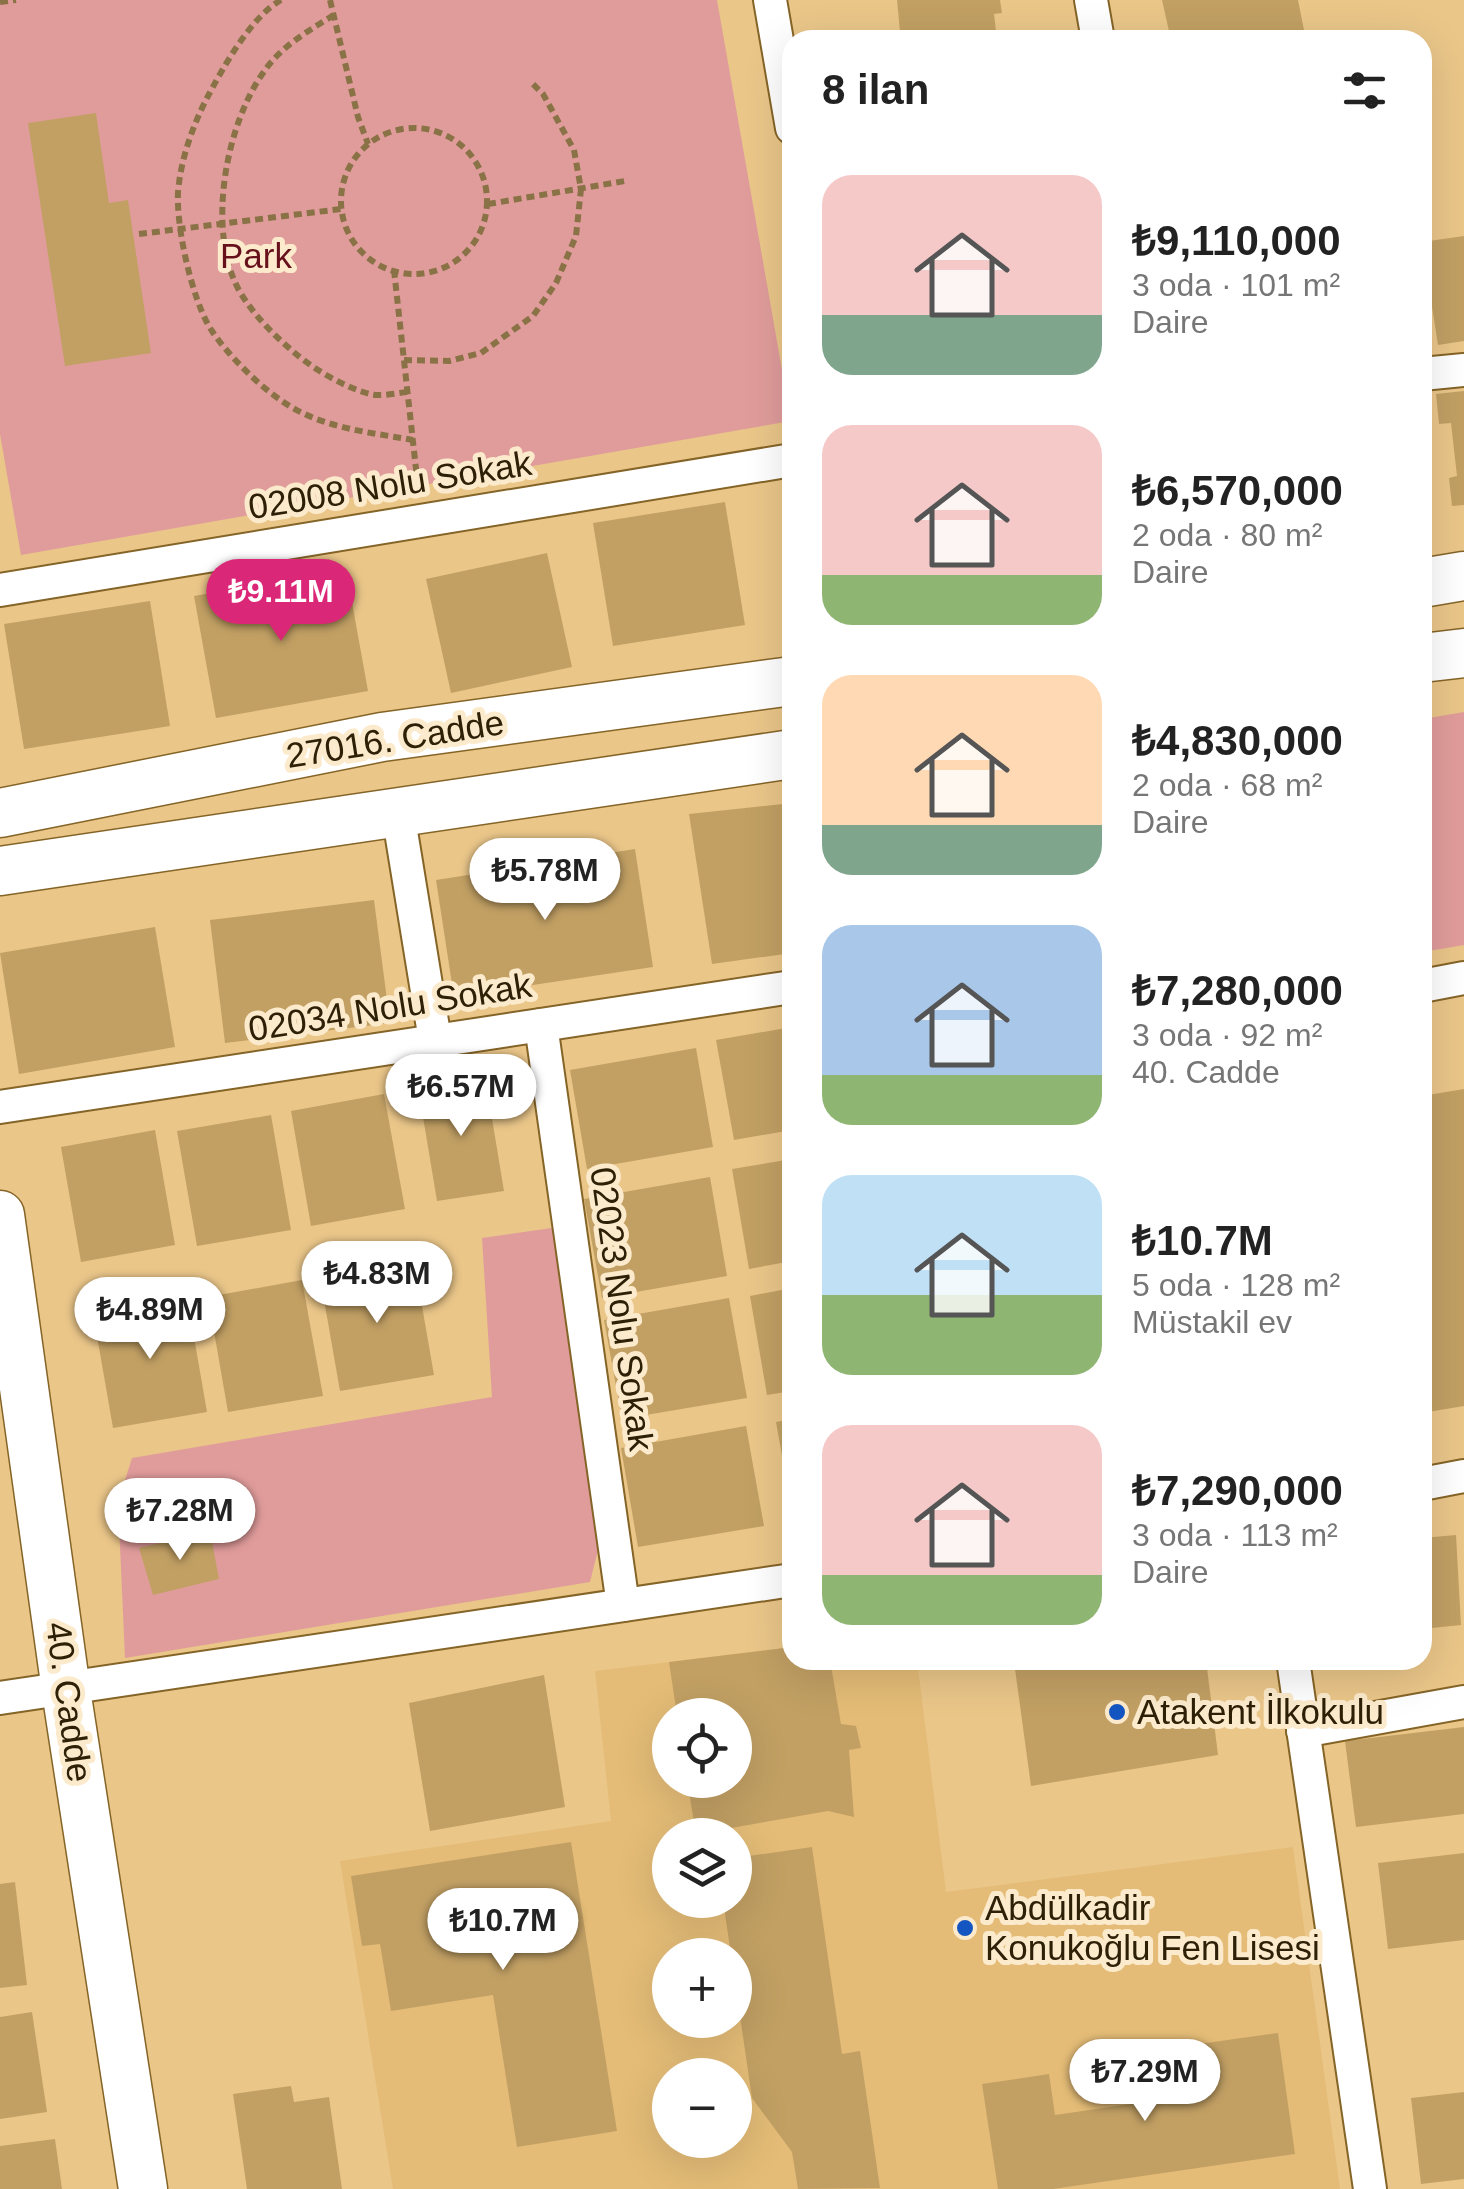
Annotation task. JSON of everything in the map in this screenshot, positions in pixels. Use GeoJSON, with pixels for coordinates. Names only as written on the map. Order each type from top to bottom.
{"type":"FeatureCollection","features":[{"type":"Feature","properties":{"kind":"street"},"geometry":{"type":"LineString","coordinates":[[770,0],[782,70]]}},
{"type":"Feature","properties":{"kind":"street"},"geometry":{"type":"LineString","coordinates":[[1091,0],[1096,30]]}},
{"type":"Feature","properties":{"kind":"street"},"geometry":{"type":"LineString","coordinates":[[1432,373],[1464,370]]}},
{"type":"Feature","properties":{"kind":"street","name":"02008 Nolu Sokak"},"geometry":{"type":"LineString","coordinates":[[0,590],[782,462]]}},
{"type":"Feature","properties":{"kind":"street"},"geometry":{"type":"LineString","coordinates":[[1432,581],[1464,576]]}},
{"type":"Feature","properties":{"kind":"street"},"geometry":{"type":"LineString","coordinates":[[1432,657],[1464,654]]}},
{"type":"Feature","properties":{"kind":"street","name":"27016. Cadde"},"geometry":{"type":"LineString","coordinates":[[0,814],[382,736],[782,682]]}},
{"type":"Feature","properties":{"kind":"street","name":"27016. Cadde"},"geometry":{"type":"LineString","coordinates":[[0,871],[782,755]]}},
{"type":"Feature","properties":{"kind":"street"},"geometry":{"type":"LineString","coordinates":[[398,813],[434,1040]]}},
{"type":"Feature","properties":{"kind":"street"},"geometry":{"type":"LineString","coordinates":[[1432,984],[1464,978]]}},
{"type":"Feature","properties":{"kind":"street","name":"02034 Nolu Sokak"},"geometry":{"type":"LineString","coordinates":[[0,1106],[782,988]]}},
{"type":"Feature","properties":{"kind":"street","name":"02023 Nolu Sokak"},"geometry":{"type":"LineString","coordinates":[[541,1024],[623,1606]]}},
{"type":"Feature","properties":{"kind":"street","name":"40. Cadde"},"geometry":{"type":"LineString","coordinates":[[0,1215],[66,1690],[143,2189]]}},
{"type":"Feature","properties":{"kind":"street"},"geometry":{"type":"LineString","coordinates":[[1432,1482],[1464,1476]]}},
{"type":"Feature","properties":{"kind":"street"},"geometry":{"type":"LineString","coordinates":[[0,1698],[782,1582]]}},
{"type":"Feature","properties":{"kind":"street"},"geometry":{"type":"LineString","coordinates":[[1295,1670],[1370,2189]]}},
{"type":"Feature","properties":{"kind":"street"},"geometry":{"type":"LineString","coordinates":[[1304,1732],[1464,1702]]}},
{"type":"Feature","properties":{"kind":"path"},"geometry":{"type":"LineString","coordinates":[[0,2],[16,0]]}},
{"type":"Feature","properties":{"kind":"path"},"geometry":{"type":"LineString","coordinates":[[281,0],[270,6],[228,57],[196,120],[178,185],[180,228],[191,279],[210,330],[282,402],[332,426],[413,440]]}},
{"type":"Feature","properties":{"kind":"path"},"geometry":{"type":"LineString","coordinates":[[330,0],[368,144]]}},
{"type":"Feature","properties":{"kind":"path"},"geometry":{"type":"LineString","coordinates":[[334,15],[296,38],[263,72],[236,126],[226,172],[222,223],[225,251],[239,290],[267,329],[313,368],[373,396],[408,392]]}},
{"type":"Feature","properties":{"kind":"path"},"geometry":{"type":"LineString","coordinates":[[404,360],[448,361],[481,353],[532,316],[556,283],[576,236],[581,189],[574,150],[543,94],[530,82]]}},
{"type":"Feature","properties":{"kind":"path"},"geometry":{"type":"LineString","coordinates":[[414,128],[437,131],[458,142],[474,159],[485,180],[488,204],[483,228],[471,248],[452,263],[431,272],[406,274],[382,267],[362,253],[348,232],[341,210],[342,185],[352,162],[368,144],[389,132],[414,128]]}},
{"type":"Feature","properties":{"kind":"path"},"geometry":{"type":"LineString","coordinates":[[488,204],[625,182]]}},
{"type":"Feature","properties":{"kind":"path"},"geometry":{"type":"LineString","coordinates":[[139,234],[341,210]]}},
{"type":"Feature","properties":{"kind":"path"},"geometry":{"type":"LineString","coordinates":[[394,270],[417,478]]}},
{"type":"Feature","properties":{"kind":"shaded area","name":"Abdülkadir Konukoğlu Fen Lisesi"},"geometry":{"type":"Polygon","coordinates":[[[782,1648],[782,1670],[918,1670],[946,1892],[1293,1847],[1340,2189],[393,2189],[340,1861],[611,1821],[595,1671],[782,1648]]]}},
{"type":"Feature","properties":{"kind":"green space","name":"Park"},"geometry":{"type":"Polygon","coordinates":[[[0,0],[717,0],[782,370],[782,423],[21,555],[0,434],[0,0]]]}},
{"type":"Feature","properties":{"kind":"green space"},"geometry":{"type":"Polygon","coordinates":[[[1464,712],[1464,945],[1432,950],[1432,717],[1464,712]]]}},
{"type":"Feature","properties":{"kind":"green space"},"geometry":{"type":"Polygon","coordinates":[[[559,1227],[600,1542],[590,1582],[125,1658],[118,1502],[132,1458],[492,1397],[482,1238],[559,1227]]]}},
{"type":"Feature","properties":{"kind":"building"},"geometry":{"type":"Polygon","coordinates":[[[897,0],[1000,0],[1002,13],[994,14],[996,30],[900,30],[897,0]]]}},
{"type":"Feature","properties":{"kind":"building"},"geometry":{"type":"Polygon","coordinates":[[[1162,0],[1298,0],[1304,30],[1169,30],[1162,0]]]}},
{"type":"Feature","properties":{"kind":"building"},"geometry":{"type":"Polygon","coordinates":[[[96,113],[109,203],[128,200],[151,353],[65,366],[28,123],[96,113]]]}},
{"type":"Feature","properties":{"kind":"building"},"geometry":{"type":"Polygon","coordinates":[[[1464,236],[1464,341],[1438,345],[1432,306],[1432,241],[1464,236]]]}},
{"type":"Feature","properties":{"kind":"building"},"geometry":{"type":"Polygon","coordinates":[[[1464,391],[1464,505],[1452,506],[1449,478],[1457,476],[1451,423],[1439,424],[1436,394],[1464,391]]]}},
{"type":"Feature","properties":{"kind":"building"},"geometry":{"type":"Polygon","coordinates":[[[725,502],[745,625],[613,646],[593,523],[725,502]]]}},
{"type":"Feature","properties":{"kind":"building"},"geometry":{"type":"Polygon","coordinates":[[[547,553],[572,667],[451,693],[426,579],[547,553]]]}},
{"type":"Feature","properties":{"kind":"building"},"geometry":{"type":"Polygon","coordinates":[[[346,569],[368,691],[216,718],[194,596],[346,569]]]}},
{"type":"Feature","properties":{"kind":"building"},"geometry":{"type":"Polygon","coordinates":[[[150,601],[170,726],[24,749],[4,624],[150,601]]]}},
{"type":"Feature","properties":{"kind":"building"},"geometry":{"type":"Polygon","coordinates":[[[782,804],[782,954],[712,964],[689,814],[782,804]]]}},
{"type":"Feature","properties":{"kind":"building"},"geometry":{"type":"Polygon","coordinates":[[[635,849],[653,967],[454,997],[436,880],[635,849]]]}},
{"type":"Feature","properties":{"kind":"building"},"geometry":{"type":"Polygon","coordinates":[[[374,900],[390,1023],[225,1043],[210,920],[374,900]]]}},
{"type":"Feature","properties":{"kind":"building"},"geometry":{"type":"Polygon","coordinates":[[[155,927],[175,1047],[19,1074],[0,953],[155,927]]]}},
{"type":"Feature","properties":{"kind":"building"},"geometry":{"type":"Polygon","coordinates":[[[782,1029],[782,1132],[734,1140],[716,1040],[782,1029]]]}},
{"type":"Feature","properties":{"kind":"building"},"geometry":{"type":"Polygon","coordinates":[[[696,1048],[713,1147],[587,1169],[570,1070],[696,1048]]]}},
{"type":"Feature","properties":{"kind":"building"},"geometry":{"type":"Polygon","coordinates":[[[485,1076],[504,1191],[437,1201],[418,1087],[485,1076]]]}},
{"type":"Feature","properties":{"kind":"building"},"geometry":{"type":"Polygon","coordinates":[[[1464,1089],[1464,1406],[1432,1411],[1432,1094],[1464,1089]]]}},
{"type":"Feature","properties":{"kind":"building"},"geometry":{"type":"Polygon","coordinates":[[[384,1094],[405,1209],[311,1226],[291,1111],[384,1094]]]}},
{"type":"Feature","properties":{"kind":"building"},"geometry":{"type":"Polygon","coordinates":[[[271,1115],[291,1230],[197,1246],[177,1131],[271,1115]]]}},
{"type":"Feature","properties":{"kind":"building"},"geometry":{"type":"Polygon","coordinates":[[[155,1130],[175,1245],[81,1262],[61,1147],[155,1130]]]}},
{"type":"Feature","properties":{"kind":"building"},"geometry":{"type":"Polygon","coordinates":[[[782,1161],[782,1263],[749,1269],[732,1169],[782,1161]]]}},
{"type":"Feature","properties":{"kind":"building"},"geometry":{"type":"Polygon","coordinates":[[[710,1177],[727,1276],[602,1298],[584,1199],[710,1177]]]}},
{"type":"Feature","properties":{"kind":"building"},"geometry":{"type":"Polygon","coordinates":[[[414,1260],[434,1375],[340,1391],[320,1277],[414,1260]]]}},
{"type":"Feature","properties":{"kind":"building"},"geometry":{"type":"Polygon","coordinates":[[[302,1280],[323,1396],[228,1412],[208,1297],[302,1280]]]}},
{"type":"Feature","properties":{"kind":"building"},"geometry":{"type":"Polygon","coordinates":[[[782,1290],[782,1393],[767,1395],[750,1296],[782,1290]]]}},
{"type":"Feature","properties":{"kind":"building"},"geometry":{"type":"Polygon","coordinates":[[[187,1297],[207,1412],[113,1428],[93,1313],[187,1297]]]}},
{"type":"Feature","properties":{"kind":"building"},"geometry":{"type":"Polygon","coordinates":[[[729,1298],[747,1398],[622,1419],[604,1320],[729,1298]]]}},
{"type":"Feature","properties":{"kind":"building"},"geometry":{"type":"Polygon","coordinates":[[[782,1421],[782,1456],[776,1422],[782,1421]]]}},
{"type":"Feature","properties":{"kind":"building"},"geometry":{"type":"Polygon","coordinates":[[[746,1426],[764,1526],[638,1547],[621,1448],[746,1426]]]}},
{"type":"Feature","properties":{"kind":"building"},"geometry":{"type":"Polygon","coordinates":[[[210,1531],[219,1579],[153,1595],[139,1548],[210,1531]]]}},
{"type":"Feature","properties":{"kind":"building"},"geometry":{"type":"Polygon","coordinates":[[[1456,1535],[1461,1625],[1432,1628],[1432,1537],[1456,1535]]]}},
{"type":"Feature","properties":{"kind":"building"},"geometry":{"type":"Polygon","coordinates":[[[782,1648],[782,1670],[832,1670],[841,1724],[856,1726],[861,1748],[849,1750],[854,1817],[828,1811],[752,1824],[752,1818],[693,1818],[690,1798],[752,1798],[752,1698],[674,1698],[669,1662],[782,1648]]]}},
{"type":"Feature","properties":{"kind":"building","name":"Atakent İlkokulu"},"geometry":{"type":"Polygon","coordinates":[[[1015,1670],[1207,1670],[1218,1755],[1031,1786],[1015,1670]]]}},
{"type":"Feature","properties":{"kind":"building"},"geometry":{"type":"Polygon","coordinates":[[[544,1675],[565,1807],[430,1831],[409,1703],[544,1675]]]}},
{"type":"Feature","properties":{"kind":"building"},"geometry":{"type":"Polygon","coordinates":[[[1464,1727],[1464,1814],[1356,1827],[1345,1741],[1464,1727]]]}},
{"type":"Feature","properties":{"kind":"building"},"geometry":{"type":"Polygon","coordinates":[[[571,1842],[617,2131],[517,2147],[493,1995],[391,2011],[380,1944],[362,1946],[351,1876],[571,1842]]]}},
{"type":"Feature","properties":{"kind":"building"},"geometry":{"type":"Polygon","coordinates":[[[812,1847],[842,2054],[860,2051],[880,2188],[798,2189],[792,2152],[752,2098],[752,2058],[746,2058],[743,2038],[752,2038],[752,1938],[729,1938],[726,1918],[752,1918],[752,1856],[812,1847]]]}},
{"type":"Feature","properties":{"kind":"building"},"geometry":{"type":"Polygon","coordinates":[[[1464,1853],[1464,1940],[1388,1949],[1378,1863],[1464,1853]]]}},
{"type":"Feature","properties":{"kind":"building"},"geometry":{"type":"Polygon","coordinates":[[[15,1882],[27,1985],[0,1988],[0,1884],[15,1882]]]}},
{"type":"Feature","properties":{"kind":"building"},"geometry":{"type":"Polygon","coordinates":[[[32,2012],[47,2112],[0,2119],[0,2017],[32,2012]]]}},
{"type":"Feature","properties":{"kind":"building"},"geometry":{"type":"Polygon","coordinates":[[[1278,2033],[1295,2154],[1053,2189],[998,2189],[982,2084],[1049,2074],[1055,2115],[1206,2093],[1199,2044],[1278,2033]]]}},
{"type":"Feature","properties":{"kind":"building"},"geometry":{"type":"Polygon","coordinates":[[[291,2086],[294,2102],[329,2097],[342,2189],[247,2189],[233,2094],[291,2086]]]}},
{"type":"Feature","properties":{"kind":"building"},"geometry":{"type":"Polygon","coordinates":[[[1464,2092],[1464,2179],[1421,2184],[1411,2098],[1464,2092]]]}},
{"type":"Feature","properties":{"kind":"building"},"geometry":{"type":"Polygon","coordinates":[[[55,2139],[62,2189],[0,2189],[0,2146],[55,2139]]]}},
{"type":"Feature","properties":{"kind":"place","name":"Atakent İlkokulu"},"geometry":{"type":"Point","coordinates":[1117,1712]}},
{"type":"Feature","properties":{"kind":"place","name":"Abdülkadir Konukoğlu Fen Lisesi"},"geometry":{"type":"Point","coordinates":[965,1928]}}]}
